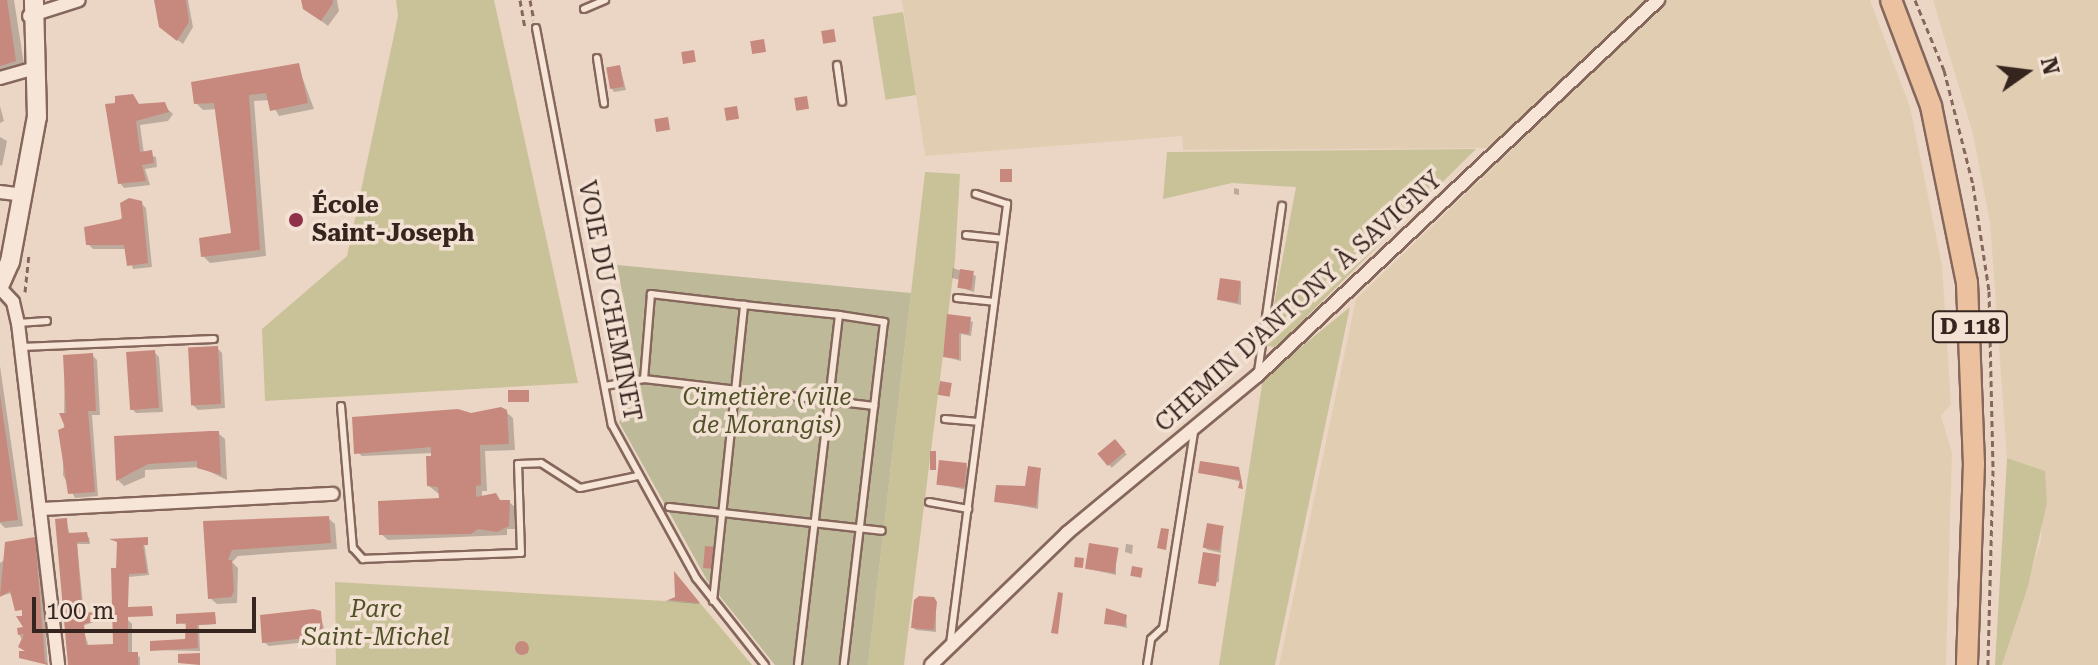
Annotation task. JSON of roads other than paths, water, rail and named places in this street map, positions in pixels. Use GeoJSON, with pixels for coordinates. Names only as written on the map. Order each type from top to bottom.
{"type":"FeatureCollection","features":[{"type":"Feature","properties":{"kind":"main road","name":"D 118"},"geometry":{"type":"LineString","coordinates":[[1891,0],[1931,106],[1967,283],[1974,463],[1967,665]]}},
{"type":"Feature","properties":{"kind":"main road"},"geometry":{"type":"LineString","coordinates":[[0,249],[30,124],[35,68],[31,7]]}},
{"type":"Feature","properties":{"kind":"main road"},"geometry":{"type":"LineString","coordinates":[[0,286],[10,262],[13,194]]}},
{"type":"Feature","properties":{"kind":"street"},"geometry":{"type":"LineString","coordinates":[[31,7],[79,0]]}},
{"type":"Feature","properties":{"kind":"street","name":"CHEMIN D'ANTONY À SAVIGNY"},"geometry":{"type":"LineString","coordinates":[[931,665],[1067,533],[1257,376],[1658,0]]}},
{"type":"Feature","properties":{"kind":"street"},"geometry":{"type":"LineString","coordinates":[[0,78],[35,68]]}},
{"type":"Feature","properties":{"kind":"street"},"geometry":{"type":"LineString","coordinates":[[0,286],[13,302],[18,323],[43,509],[58,665]]}},
{"type":"Feature","properties":{"kind":"street"},"geometry":{"type":"LineString","coordinates":[[43,509],[333,494]]}},
{"type":"Feature","properties":{"kind":"lane"},"geometry":{"type":"LineString","coordinates":[[584,9],[605,0]]}},
{"type":"Feature","properties":{"kind":"lane","name":"VOIE DU CHEMINET"},"geometry":{"type":"LineString","coordinates":[[536,28],[612,425],[638,476],[713,601],[765,665]]}},
{"type":"Feature","properties":{"kind":"lane"},"geometry":{"type":"LineString","coordinates":[[597,58],[604,103]]}},
{"type":"Feature","properties":{"kind":"lane"},"geometry":{"type":"LineString","coordinates":[[837,65],[842,102]]}},
{"type":"Feature","properties":{"kind":"lane"},"geometry":{"type":"LineString","coordinates":[[950,644],[1007,204],[976,194]]}},
{"type":"Feature","properties":{"kind":"lane"},"geometry":{"type":"LineString","coordinates":[[1257,376],[1282,206]]}},
{"type":"Feature","properties":{"kind":"lane"},"geometry":{"type":"LineString","coordinates":[[966,235],[1002,239]]}},
{"type":"Feature","properties":{"kind":"lane"},"geometry":{"type":"LineString","coordinates":[[644,379],[651,294],[884,322],[844,665]]}},
{"type":"Feature","properties":{"kind":"lane"},"geometry":{"type":"LineString","coordinates":[[957,298],[994,302]]}},
{"type":"Feature","properties":{"kind":"lane"},"geometry":{"type":"LineString","coordinates":[[713,601],[744,305]]}},
{"type":"Feature","properties":{"kind":"lane"},"geometry":{"type":"LineString","coordinates":[[798,665],[839,315]]}},
{"type":"Feature","properties":{"kind":"lane"},"geometry":{"type":"LineString","coordinates":[[18,323],[47,321]]}},
{"type":"Feature","properties":{"kind":"lane"},"geometry":{"type":"LineString","coordinates":[[21,347],[214,339]]}},
{"type":"Feature","properties":{"kind":"lane"},"geometry":{"type":"LineString","coordinates":[[605,386],[644,379],[874,406]]}},
{"type":"Feature","properties":{"kind":"lane"},"geometry":{"type":"LineString","coordinates":[[341,406],[353,548],[363,559],[521,553],[518,464],[541,463],[580,488],[638,476]]}},
{"type":"Feature","properties":{"kind":"lane"},"geometry":{"type":"LineString","coordinates":[[945,419],[978,422]]}},
{"type":"Feature","properties":{"kind":"lane"},"geometry":{"type":"LineString","coordinates":[[1147,665],[1151,639],[1163,628],[1194,428]]}},
{"type":"Feature","properties":{"kind":"lane"},"geometry":{"type":"LineString","coordinates":[[333,494],[348,491]]}},
{"type":"Feature","properties":{"kind":"lane"},"geometry":{"type":"LineString","coordinates":[[929,502],[968,509]]}},
{"type":"Feature","properties":{"kind":"lane"},"geometry":{"type":"LineString","coordinates":[[669,507],[882,531]]}},
{"type":"Feature","properties":{"kind":"place","name":"École Saint-Joseph"},"geometry":{"type":"Point","coordinates":[296,220]}},
{"type":"Feature","properties":{"kind":"park label","name":"Cimetière (ville de Morangis)"},"geometry":{"type":"Point","coordinates":[767,412]}},
{"type":"Feature","properties":{"kind":"park label","name":"Parc Saint-Michel"},"geometry":{"type":"Point","coordinates":[376,624]}}]}
